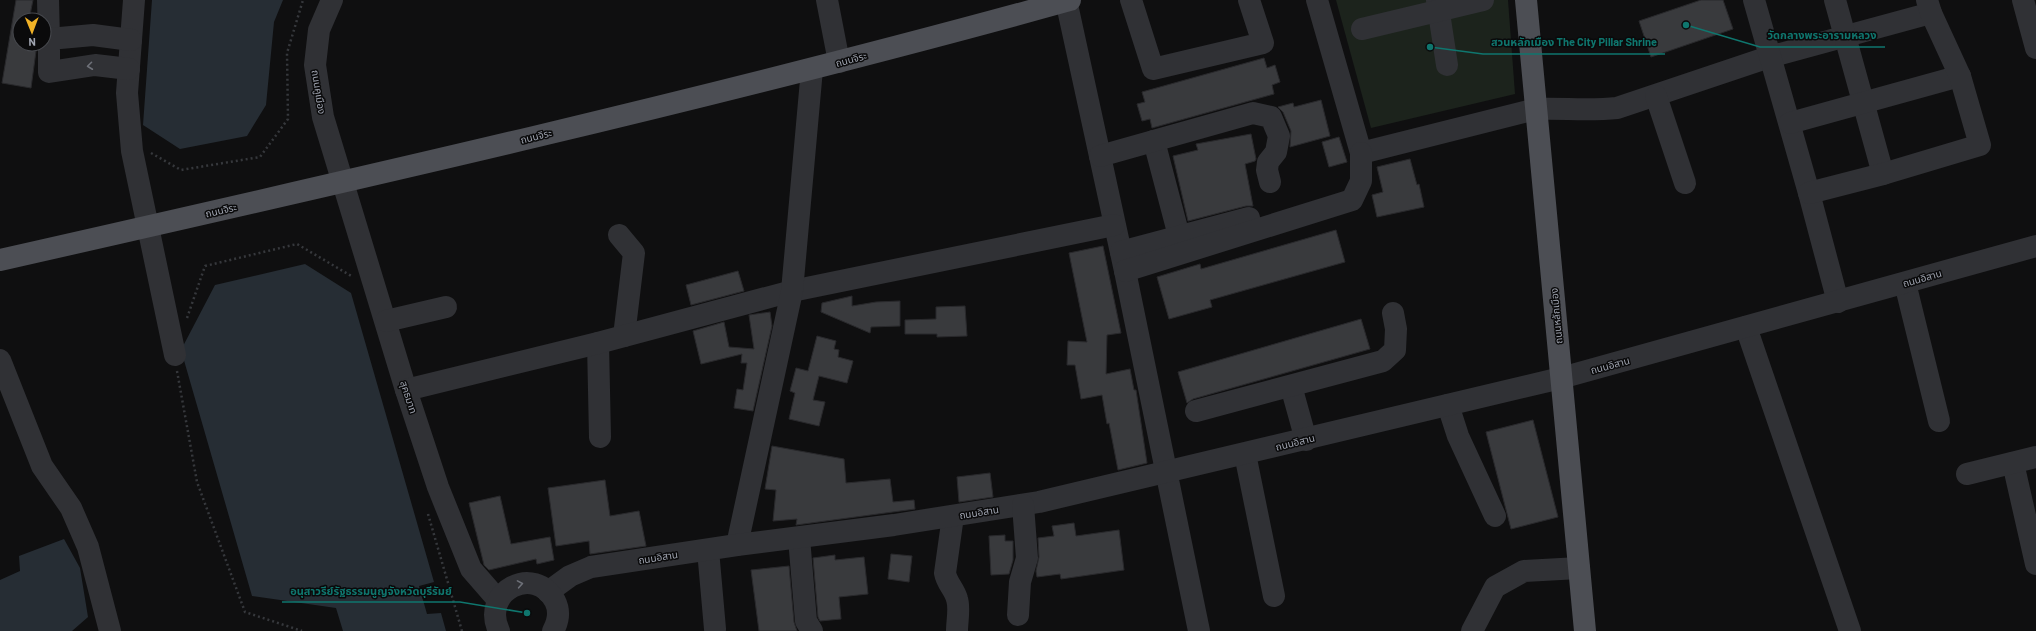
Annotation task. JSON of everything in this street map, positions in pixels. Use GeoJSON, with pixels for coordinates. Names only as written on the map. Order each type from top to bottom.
{"type":"FeatureCollection","features":[{"type":"Feature","properties":{"kind":"main road","name":"ถนนจิระ"},"geometry":{"type":"LineString","coordinates":[[0,260],[344,183],[812,70],[1067,0]]}},
{"type":"Feature","properties":{"kind":"main road","name":"ถนนหลักเมือง"},"geometry":{"type":"LineString","coordinates":[[1526,0],[1586,631]]}},
{"type":"Feature","properties":{"kind":"street"},"geometry":{"type":"LineString","coordinates":[[48,0],[48,12]]}},
{"type":"Feature","properties":{"kind":"street"},"geometry":{"type":"LineString","coordinates":[[134,0],[127,93],[132,151],[174,355]]}},
{"type":"Feature","properties":{"kind":"street","name":"ถนนคูเมือง"},"geometry":{"type":"LineString","coordinates":[[332,0],[319,30],[315,65],[323,117],[344,183]]}},
{"type":"Feature","properties":{"kind":"street"},"geometry":{"type":"LineString","coordinates":[[826,0],[839,62]]}},
{"type":"Feature","properties":{"kind":"street"},"geometry":{"type":"LineString","coordinates":[[1067,0],[1114,225],[1123,261],[1199,631]]}},
{"type":"Feature","properties":{"kind":"street"},"geometry":{"type":"LineString","coordinates":[[1131,0],[1153,69],[1263,43],[1249,0]]}},
{"type":"Feature","properties":{"kind":"street"},"geometry":{"type":"LineString","coordinates":[[1123,261],[1352,200],[1361,180],[1361,153],[1317,0]]}},
{"type":"Feature","properties":{"kind":"street"},"geometry":{"type":"LineString","coordinates":[[1362,29],[1438,5],[1483,0]]}},
{"type":"Feature","properties":{"kind":"street"},"geometry":{"type":"LineString","coordinates":[[1754,0],[1769,57],[1790,123],[1838,302]]}},
{"type":"Feature","properties":{"kind":"street"},"geometry":{"type":"LineString","coordinates":[[1835,0],[1883,174]]}},
{"type":"Feature","properties":{"kind":"street"},"geometry":{"type":"LineString","coordinates":[[2023,0],[2036,48]]}},
{"type":"Feature","properties":{"kind":"street"},"geometry":{"type":"LineString","coordinates":[[1438,5],[1447,66]]}},
{"type":"Feature","properties":{"kind":"street"},"geometry":{"type":"LineString","coordinates":[[1361,153],[1536,109],[1565,108],[1601,110],[1618,108],[1769,57],[1845,36],[1929,6],[1960,76],[1980,145],[1883,174],[1809,193]]}},
{"type":"Feature","properties":{"kind":"street"},"geometry":{"type":"LineString","coordinates":[[52,39],[93,35],[131,40]]}},
{"type":"Feature","properties":{"kind":"street"},"geometry":{"type":"LineString","coordinates":[[49,52],[49,72],[95,65],[129,69]]}},
{"type":"Feature","properties":{"kind":"street"},"geometry":{"type":"LineString","coordinates":[[738,545],[792,291],[812,70]]}},
{"type":"Feature","properties":{"kind":"street"},"geometry":{"type":"LineString","coordinates":[[1790,123],[1960,76]]}},
{"type":"Feature","properties":{"kind":"street"},"geometry":{"type":"LineString","coordinates":[[1656,96],[1685,183]]}},
{"type":"Feature","properties":{"kind":"street"},"geometry":{"type":"LineString","coordinates":[[1100,156],[1252,113],[1271,117],[1279,136],[1276,152],[1268,162],[1267,170],[1270,182]]}},
{"type":"Feature","properties":{"kind":"street"},"geometry":{"type":"LineString","coordinates":[[1154,141],[1179,236]]}},
{"type":"Feature","properties":{"kind":"street","name":"สุคธมาท"},"geometry":{"type":"LineString","coordinates":[[344,183],[406,390],[438,487],[471,569],[498,600]]}},
{"type":"Feature","properties":{"kind":"street"},"geometry":{"type":"LineString","coordinates":[[1123,261],[1179,236],[1249,218]]}},
{"type":"Feature","properties":{"kind":"street"},"geometry":{"type":"LineString","coordinates":[[406,390],[598,343],[792,291],[1114,225]]}},
{"type":"Feature","properties":{"kind":"street"},"geometry":{"type":"LineString","coordinates":[[619,235],[634,253],[624,336]]}},
{"type":"Feature","properties":{"kind":"street","name":"ถนนอิสาน"},"geometry":{"type":"LineString","coordinates":[[548,592],[570,576],[592,568],[738,545],[799,538],[1023,505],[1167,473],[1561,378],[2036,246]]}},
{"type":"Feature","properties":{"kind":"street"},"geometry":{"type":"LineString","coordinates":[[1905,283],[1939,421]]}},
{"type":"Feature","properties":{"kind":"street"},"geometry":{"type":"LineString","coordinates":[[386,321],[446,307]]}},
{"type":"Feature","properties":{"kind":"street"},"geometry":{"type":"LineString","coordinates":[[1196,411],[1383,361],[1394,350],[1396,329],[1393,313]]}},
{"type":"Feature","properties":{"kind":"street"},"geometry":{"type":"LineString","coordinates":[[1746,327],[1850,631]]}},
{"type":"Feature","properties":{"kind":"street"},"geometry":{"type":"LineString","coordinates":[[598,343],[600,437]]}},
{"type":"Feature","properties":{"kind":"street"},"geometry":{"type":"LineString","coordinates":[[0,360],[42,466],[71,508],[88,547],[110,631]]}},
{"type":"Feature","properties":{"kind":"street"},"geometry":{"type":"LineString","coordinates":[[1291,386],[1306,440]]}},
{"type":"Feature","properties":{"kind":"street"},"geometry":{"type":"LineString","coordinates":[[1448,405],[1458,436],[1495,516]]}},
{"type":"Feature","properties":{"kind":"street"},"geometry":{"type":"LineString","coordinates":[[1245,454],[1274,596]]}},
{"type":"Feature","properties":{"kind":"street"},"geometry":{"type":"LineString","coordinates":[[1967,474],[2036,457]]}},
{"type":"Feature","properties":{"kind":"street"},"geometry":{"type":"LineString","coordinates":[[2013,463],[2036,564]]}},
{"type":"Feature","properties":{"kind":"street"},"geometry":{"type":"LineString","coordinates":[[1018,615],[1020,582],[1026,558],[1023,505]]}},
{"type":"Feature","properties":{"kind":"street"},"geometry":{"type":"LineString","coordinates":[[953,516],[945,573],[946,582],[953,590],[958,600],[957,631]]}},
{"type":"Feature","properties":{"kind":"street"},"geometry":{"type":"LineString","coordinates":[[799,538],[806,621],[812,631]]}},
{"type":"Feature","properties":{"kind":"street"},"geometry":{"type":"LineString","coordinates":[[708,550],[715,629]]}},
{"type":"Feature","properties":{"kind":"street"},"geometry":{"type":"LineString","coordinates":[[1472,631],[1495,587],[1524,571],[1579,568]]}},
{"type":"Feature","properties":{"kind":"street"},"geometry":{"type":"LineString","coordinates":[[500,631],[495,621],[495,610],[498,600],[505,592],[514,586],[524,583],[534,584],[548,592],[556,604],[558,614],[553,631]]}},
{"type":"Feature","properties":{"kind":"path"},"geometry":{"type":"LineString","coordinates":[[150,152],[181,170],[260,157],[288,119],[287,53],[303,0]]}},
{"type":"Feature","properties":{"kind":"path"},"geometry":{"type":"LineString","coordinates":[[185,325],[205,266],[297,244],[360,281]]}},
{"type":"Feature","properties":{"kind":"path"},"geometry":{"type":"LineString","coordinates":[[174,355],[197,482],[245,612],[302,631]]}},
{"type":"Feature","properties":{"kind":"path"},"geometry":{"type":"LineString","coordinates":[[426,509],[462,631]]}},
{"type":"Feature","properties":{"kind":"shaded area"},"geometry":{"type":"Polygon","coordinates":[[[152,0],[283,0],[274,22],[266,105],[247,136],[180,149],[143,125],[152,0]]]}},
{"type":"Feature","properties":{"kind":"shaded area"},"geometry":{"type":"Polygon","coordinates":[[[1336,0],[1508,0],[1515,94],[1371,128],[1336,0]]]}},
{"type":"Feature","properties":{"kind":"shaded area"},"geometry":{"type":"Polygon","coordinates":[[[305,264],[351,293],[434,582],[419,586],[427,614],[441,613],[446,631],[343,631],[336,608],[252,596],[181,350],[215,285],[305,264]]]}},
{"type":"Feature","properties":{"kind":"shaded area"},"geometry":{"type":"Polygon","coordinates":[[[64,539],[80,568],[88,617],[72,631],[0,631],[0,580],[20,571],[19,556],[64,539]]]}},
{"type":"Feature","properties":{"kind":"building"},"geometry":{"type":"Polygon","coordinates":[[[16,0],[33,0],[31,12],[14,12],[16,0]]]}},
{"type":"Feature","properties":{"kind":"building"},"geometry":{"type":"Polygon","coordinates":[[[1701,0],[1723,0],[1733,29],[1651,57],[1639,21],[1701,0]]]}},
{"type":"Feature","properties":{"kind":"building"},"geometry":{"type":"Polygon","coordinates":[[[12,24],[12,52],[36,52],[31,88],[2,83],[12,24]]]}},
{"type":"Feature","properties":{"kind":"building"},"geometry":{"type":"Polygon","coordinates":[[[1264,58],[1267,68],[1275,65],[1280,82],[1272,85],[1274,94],[1152,128],[1150,119],[1142,121],[1137,104],[1145,102],[1142,92],[1264,58]]]}},
{"type":"Feature","properties":{"kind":"building"},"geometry":{"type":"Polygon","coordinates":[[[1321,100],[1330,136],[1290,147],[1291,131],[1283,112],[1278,107],[1293,103],[1294,107],[1321,100]]]}},
{"type":"Feature","properties":{"kind":"building"},"geometry":{"type":"Polygon","coordinates":[[[1251,134],[1256,159],[1255,161],[1245,164],[1253,206],[1246,206],[1188,221],[1173,156],[1198,150],[1196,144],[1251,134]]]}},
{"type":"Feature","properties":{"kind":"building"},"geometry":{"type":"Polygon","coordinates":[[[1339,137],[1347,162],[1329,167],[1322,142],[1339,137]]]}},
{"type":"Feature","properties":{"kind":"building"},"geometry":{"type":"Polygon","coordinates":[[[1410,159],[1417,185],[1419,184],[1424,207],[1377,217],[1372,195],[1383,192],[1377,167],[1410,159]]]}},
{"type":"Feature","properties":{"kind":"building"},"geometry":{"type":"Polygon","coordinates":[[[1336,230],[1345,262],[1210,300],[1212,307],[1169,319],[1157,277],[1200,264],[1201,269],[1336,230]]]}},
{"type":"Feature","properties":{"kind":"building"},"geometry":{"type":"Polygon","coordinates":[[[1103,246],[1121,333],[1107,335],[1106,374],[1130,369],[1134,390],[1136,390],[1147,463],[1118,470],[1102,395],[1081,399],[1075,365],[1067,365],[1068,341],[1087,342],[1069,253],[1103,246]]]}},
{"type":"Feature","properties":{"kind":"building"},"geometry":{"type":"Polygon","coordinates":[[[738,271],[744,291],[691,305],[686,285],[738,271]]]}},
{"type":"Feature","properties":{"kind":"building"},"geometry":{"type":"Polygon","coordinates":[[[852,296],[852,306],[876,302],[900,301],[900,326],[871,327],[870,333],[821,312],[822,303],[852,296]]]}},
{"type":"Feature","properties":{"kind":"building"},"geometry":{"type":"Polygon","coordinates":[[[965,306],[967,336],[937,337],[937,334],[905,334],[905,320],[936,319],[936,307],[965,306]]]}},
{"type":"Feature","properties":{"kind":"building"},"geometry":{"type":"Polygon","coordinates":[[[770,312],[772,326],[753,411],[734,408],[737,389],[743,390],[747,363],[741,363],[742,354],[701,364],[693,331],[724,322],[729,347],[754,349],[749,315],[770,312]]]}},
{"type":"Feature","properties":{"kind":"building"},"geometry":{"type":"Polygon","coordinates":[[[1361,319],[1370,349],[1193,399],[1187,403],[1178,372],[1361,319]]]}},
{"type":"Feature","properties":{"kind":"building"},"geometry":{"type":"Polygon","coordinates":[[[817,336],[836,341],[834,349],[839,350],[838,357],[853,361],[847,383],[819,376],[813,400],[825,402],[819,426],[789,419],[795,393],[790,391],[796,368],[808,371],[817,336]]]}},
{"type":"Feature","properties":{"kind":"building"},"geometry":{"type":"Polygon","coordinates":[[[1533,420],[1558,517],[1511,529],[1486,432],[1533,420]]]}},
{"type":"Feature","properties":{"kind":"building"},"geometry":{"type":"Polygon","coordinates":[[[772,446],[844,459],[846,483],[890,479],[893,502],[914,500],[915,509],[796,525],[797,519],[773,521],[776,490],[765,489],[772,446]]]}},
{"type":"Feature","properties":{"kind":"building"},"geometry":{"type":"Polygon","coordinates":[[[990,473],[993,497],[959,502],[957,477],[990,473]]]}},
{"type":"Feature","properties":{"kind":"building"},"geometry":{"type":"Polygon","coordinates":[[[605,480],[610,516],[639,511],[646,546],[590,554],[589,541],[556,546],[548,488],[605,480]]]}},
{"type":"Feature","properties":{"kind":"building"},"geometry":{"type":"Polygon","coordinates":[[[500,496],[511,544],[550,537],[554,560],[537,564],[536,559],[489,570],[484,565],[469,503],[500,496]]]}},
{"type":"Feature","properties":{"kind":"building"},"geometry":{"type":"Polygon","coordinates":[[[1074,523],[1076,536],[1119,530],[1124,570],[1061,579],[1060,574],[1037,577],[1036,571],[1039,557],[1038,538],[1054,536],[1052,526],[1074,523]]]}},
{"type":"Feature","properties":{"kind":"building"},"geometry":{"type":"Polygon","coordinates":[[[1005,535],[1005,541],[1013,541],[1013,560],[1009,574],[991,575],[989,536],[1005,535]]]}},
{"type":"Feature","properties":{"kind":"building"},"geometry":{"type":"Polygon","coordinates":[[[891,554],[912,556],[909,582],[888,579],[891,554]]]}},
{"type":"Feature","properties":{"kind":"building"},"geometry":{"type":"Polygon","coordinates":[[[835,555],[835,560],[864,557],[868,594],[839,597],[841,619],[820,621],[818,617],[813,558],[835,555]]]}},
{"type":"Feature","properties":{"kind":"building"},"geometry":{"type":"Polygon","coordinates":[[[789,566],[794,622],[797,631],[759,631],[751,570],[789,566]]]}},
{"type":"Feature","properties":{"kind":"place","name":"วัดกลางพระอารามหลวง"},"geometry":{"type":"Point","coordinates":[1686,25]}},
{"type":"Feature","properties":{"kind":"place","name":"สวนหลักเมือง The City Pillar Shrine"},"geometry":{"type":"Point","coordinates":[1430,47]}},
{"type":"Feature","properties":{"kind":"place","name":"อนุสาวรีย์รัฐธรรมนูญจังหวัดบุรีรัมย์"},"geometry":{"type":"Point","coordinates":[527,613]}}]}
